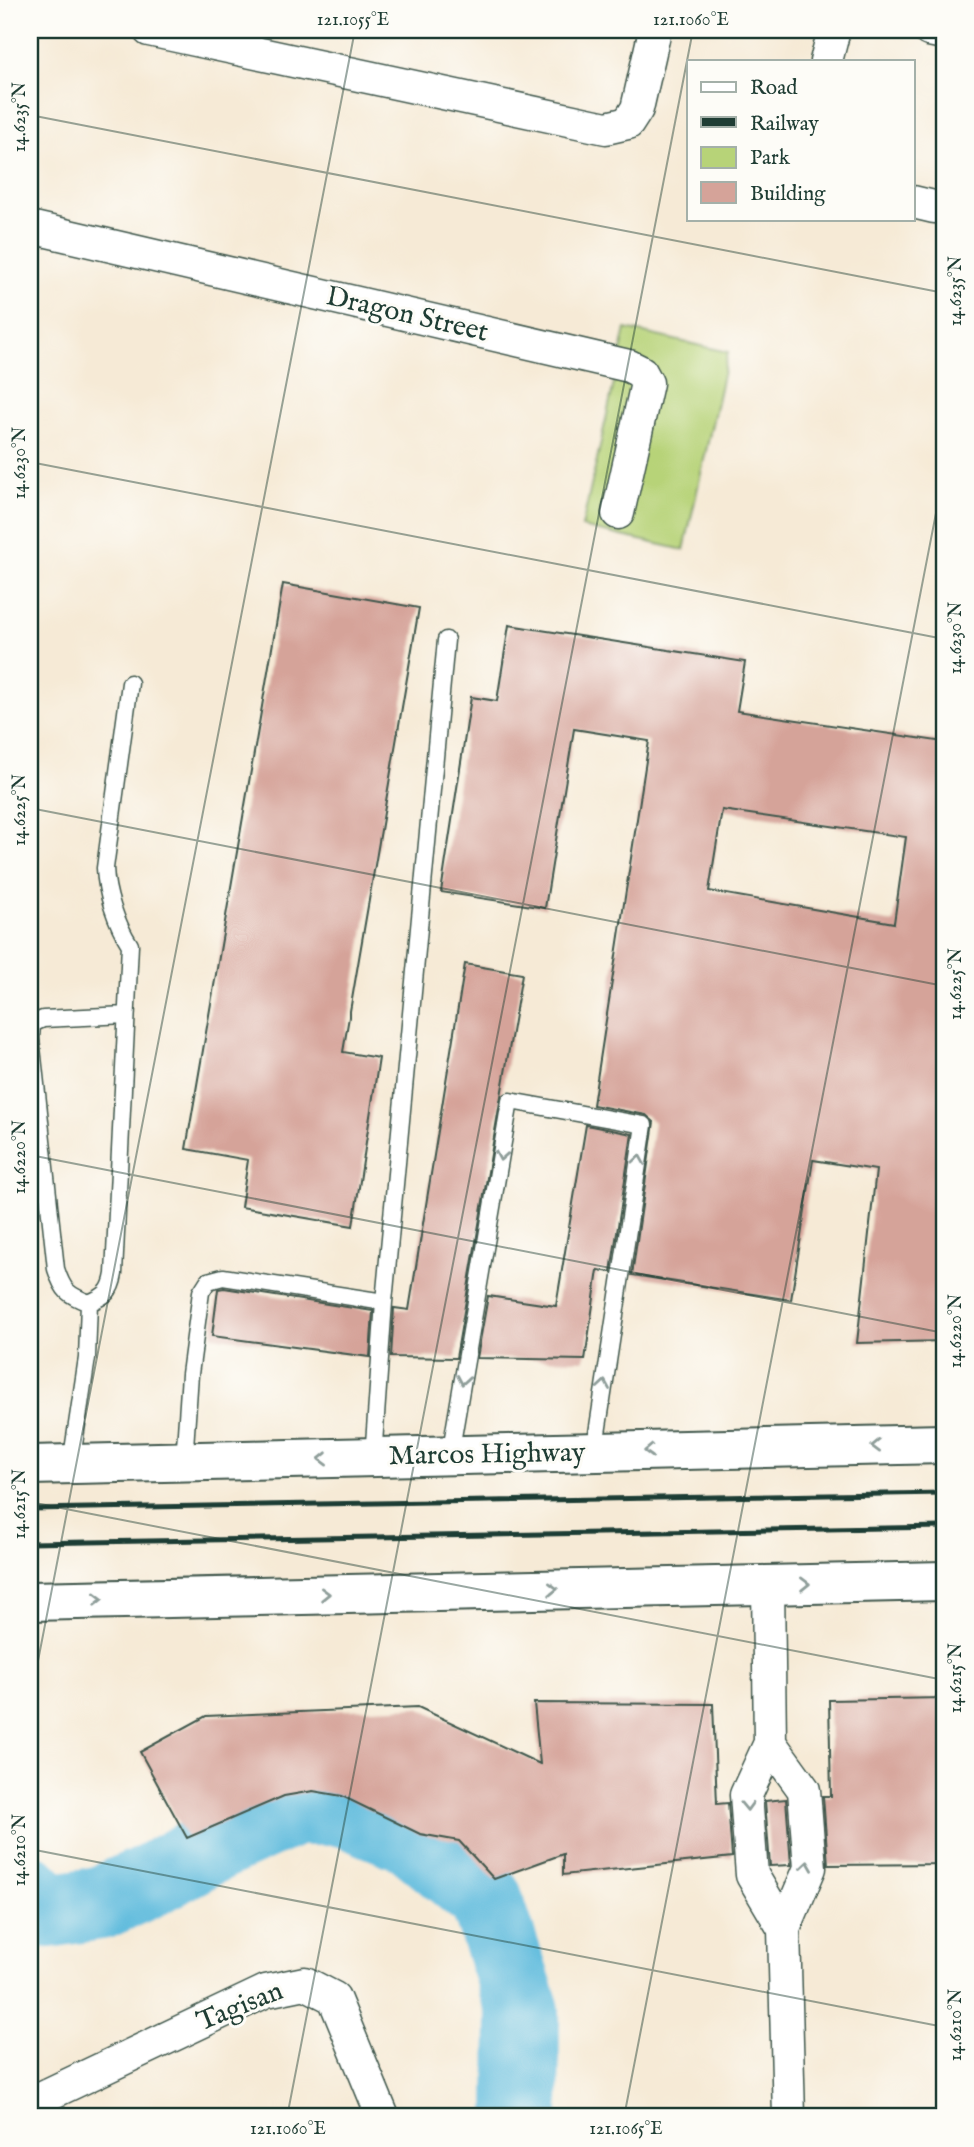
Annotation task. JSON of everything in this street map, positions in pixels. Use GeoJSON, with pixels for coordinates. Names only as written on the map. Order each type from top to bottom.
{"type":"FeatureCollection","features":[{"type":"Feature","properties":{"kind":"main road","name":"Marcos Highway"},"geometry":{"type":"LineString","coordinates":[[30,1465],[944,1444]]}},
{"type":"Feature","properties":{"kind":"main road"},"geometry":{"type":"LineString","coordinates":[[30,1601],[944,1581]]}},
{"type":"Feature","properties":{"kind":"street"},"geometry":{"type":"LineString","coordinates":[[149,30],[606,128],[628,123],[637,110],[655,30]]}},
{"type":"Feature","properties":{"kind":"street"},"geometry":{"type":"LineString","coordinates":[[826,60],[834,30]]}},
{"type":"Feature","properties":{"kind":"street"},"geometry":{"type":"LineString","coordinates":[[929,30],[944,33]]}},
{"type":"Feature","properties":{"kind":"street","name":"Dragon Street"},"geometry":{"type":"LineString","coordinates":[[30,227],[629,366],[641,372],[647,383],[618,513]]}},
{"type":"Feature","properties":{"kind":"street"},"geometry":{"type":"LineString","coordinates":[[768,1584],[770,1743],[746,1795],[752,1875],[784,1929]]}},
{"type":"Feature","properties":{"kind":"street"},"geometry":{"type":"LineString","coordinates":[[770,1743],[804,1790],[810,1868],[784,1929],[789,2117]]}},
{"type":"Feature","properties":{"kind":"street","name":"Tagisan"},"geometry":{"type":"LineString","coordinates":[[30,2103],[266,1991],[305,1983],[334,1998],[383,2117]]}},
{"type":"Feature","properties":{"kind":"lane"},"geometry":{"type":"LineString","coordinates":[[373,1458],[384,1302],[446,640]]}},
{"type":"Feature","properties":{"kind":"lane"},"geometry":{"type":"LineString","coordinates":[[125,1015],[43,1019],[32,1024],[30,1038],[56,1269],[62,1287],[74,1298],[89,1303],[105,1296],[112,1285],[114,1274],[130,945],[122,933],[106,882],[105,868],[130,683]]}},
{"type":"Feature","properties":{"kind":"lane"},"geometry":{"type":"LineString","coordinates":[[450,1456],[510,1101],[644,1125],[594,1453]]}},
{"type":"Feature","properties":{"kind":"lane"},"geometry":{"type":"LineString","coordinates":[[184,1462],[192,1360],[201,1292],[208,1281],[223,1277],[384,1302]]}},
{"type":"Feature","properties":{"kind":"lane"},"geometry":{"type":"LineString","coordinates":[[71,1464],[87,1358],[89,1303]]}},
{"type":"Feature","properties":{"kind":"green space"},"geometry":{"type":"Polygon","coordinates":[[[626,329],[728,352],[684,550],[582,527],[626,329]]]}},
{"type":"Feature","properties":{"kind":"building"},"geometry":{"type":"Polygon","coordinates":[[[283,584],[419,608],[343,1052],[379,1058],[353,1226],[241,1207],[248,1160],[186,1149],[283,584]]]}},
{"type":"Feature","properties":{"kind":"building"},"geometry":{"type":"Polygon","coordinates":[[[509,625],[745,662],[737,711],[944,742],[944,1341],[857,1343],[876,1170],[813,1160],[791,1300],[632,1275],[654,1122],[646,1115],[593,1105],[649,741],[574,729],[545,908],[441,892],[471,697],[497,701],[509,625]],[[722,810],[709,891],[894,923],[906,837],[722,810]]]}},
{"type":"Feature","properties":{"kind":"building"},"geometry":{"type":"Polygon","coordinates":[[[465,964],[522,974],[456,1358],[391,1357],[394,1308],[409,1310],[465,964]]]}},
{"type":"Feature","properties":{"kind":"building"},"geometry":{"type":"Polygon","coordinates":[[[586,1125],[632,1134],[611,1272],[598,1270],[585,1360],[477,1358],[488,1296],[556,1306],[586,1125]]]}},
{"type":"Feature","properties":{"kind":"building"},"geometry":{"type":"Polygon","coordinates":[[[218,1289],[373,1311],[370,1357],[212,1336],[218,1289]]]}},
{"type":"Feature","properties":{"kind":"building"},"geometry":{"type":"Polygon","coordinates":[[[944,1698],[944,1864],[828,1865],[823,1796],[831,1796],[829,1700],[944,1698]]]}},
{"type":"Feature","properties":{"kind":"building"},"geometry":{"type":"Polygon","coordinates":[[[534,1703],[713,1704],[717,1804],[728,1803],[732,1857],[563,1875],[563,1854],[494,1879],[459,1841],[420,1834],[342,1796],[313,1791],[284,1796],[187,1838],[140,1752],[206,1716],[418,1707],[540,1764],[534,1703]]]}},
{"type":"Feature","properties":{"kind":"building"},"geometry":{"type":"Polygon","coordinates":[[[786,1799],[791,1865],[770,1866],[765,1801],[786,1799]]]}},
{"type":"Feature","properties":{"kind":"waterway"},"geometry":{"type":"LineString","coordinates":[[30,1891],[48,1911],[100,1903],[294,1809],[342,1809],[411,1837],[486,1899],[523,2011],[522,2117]]}},
{"type":"Feature","properties":{"kind":"railway"},"geometry":{"type":"LineString","coordinates":[[30,1509],[944,1493]]}},
{"type":"Feature","properties":{"kind":"railway"},"geometry":{"type":"LineString","coordinates":[[30,1543],[944,1527]]}}]}
